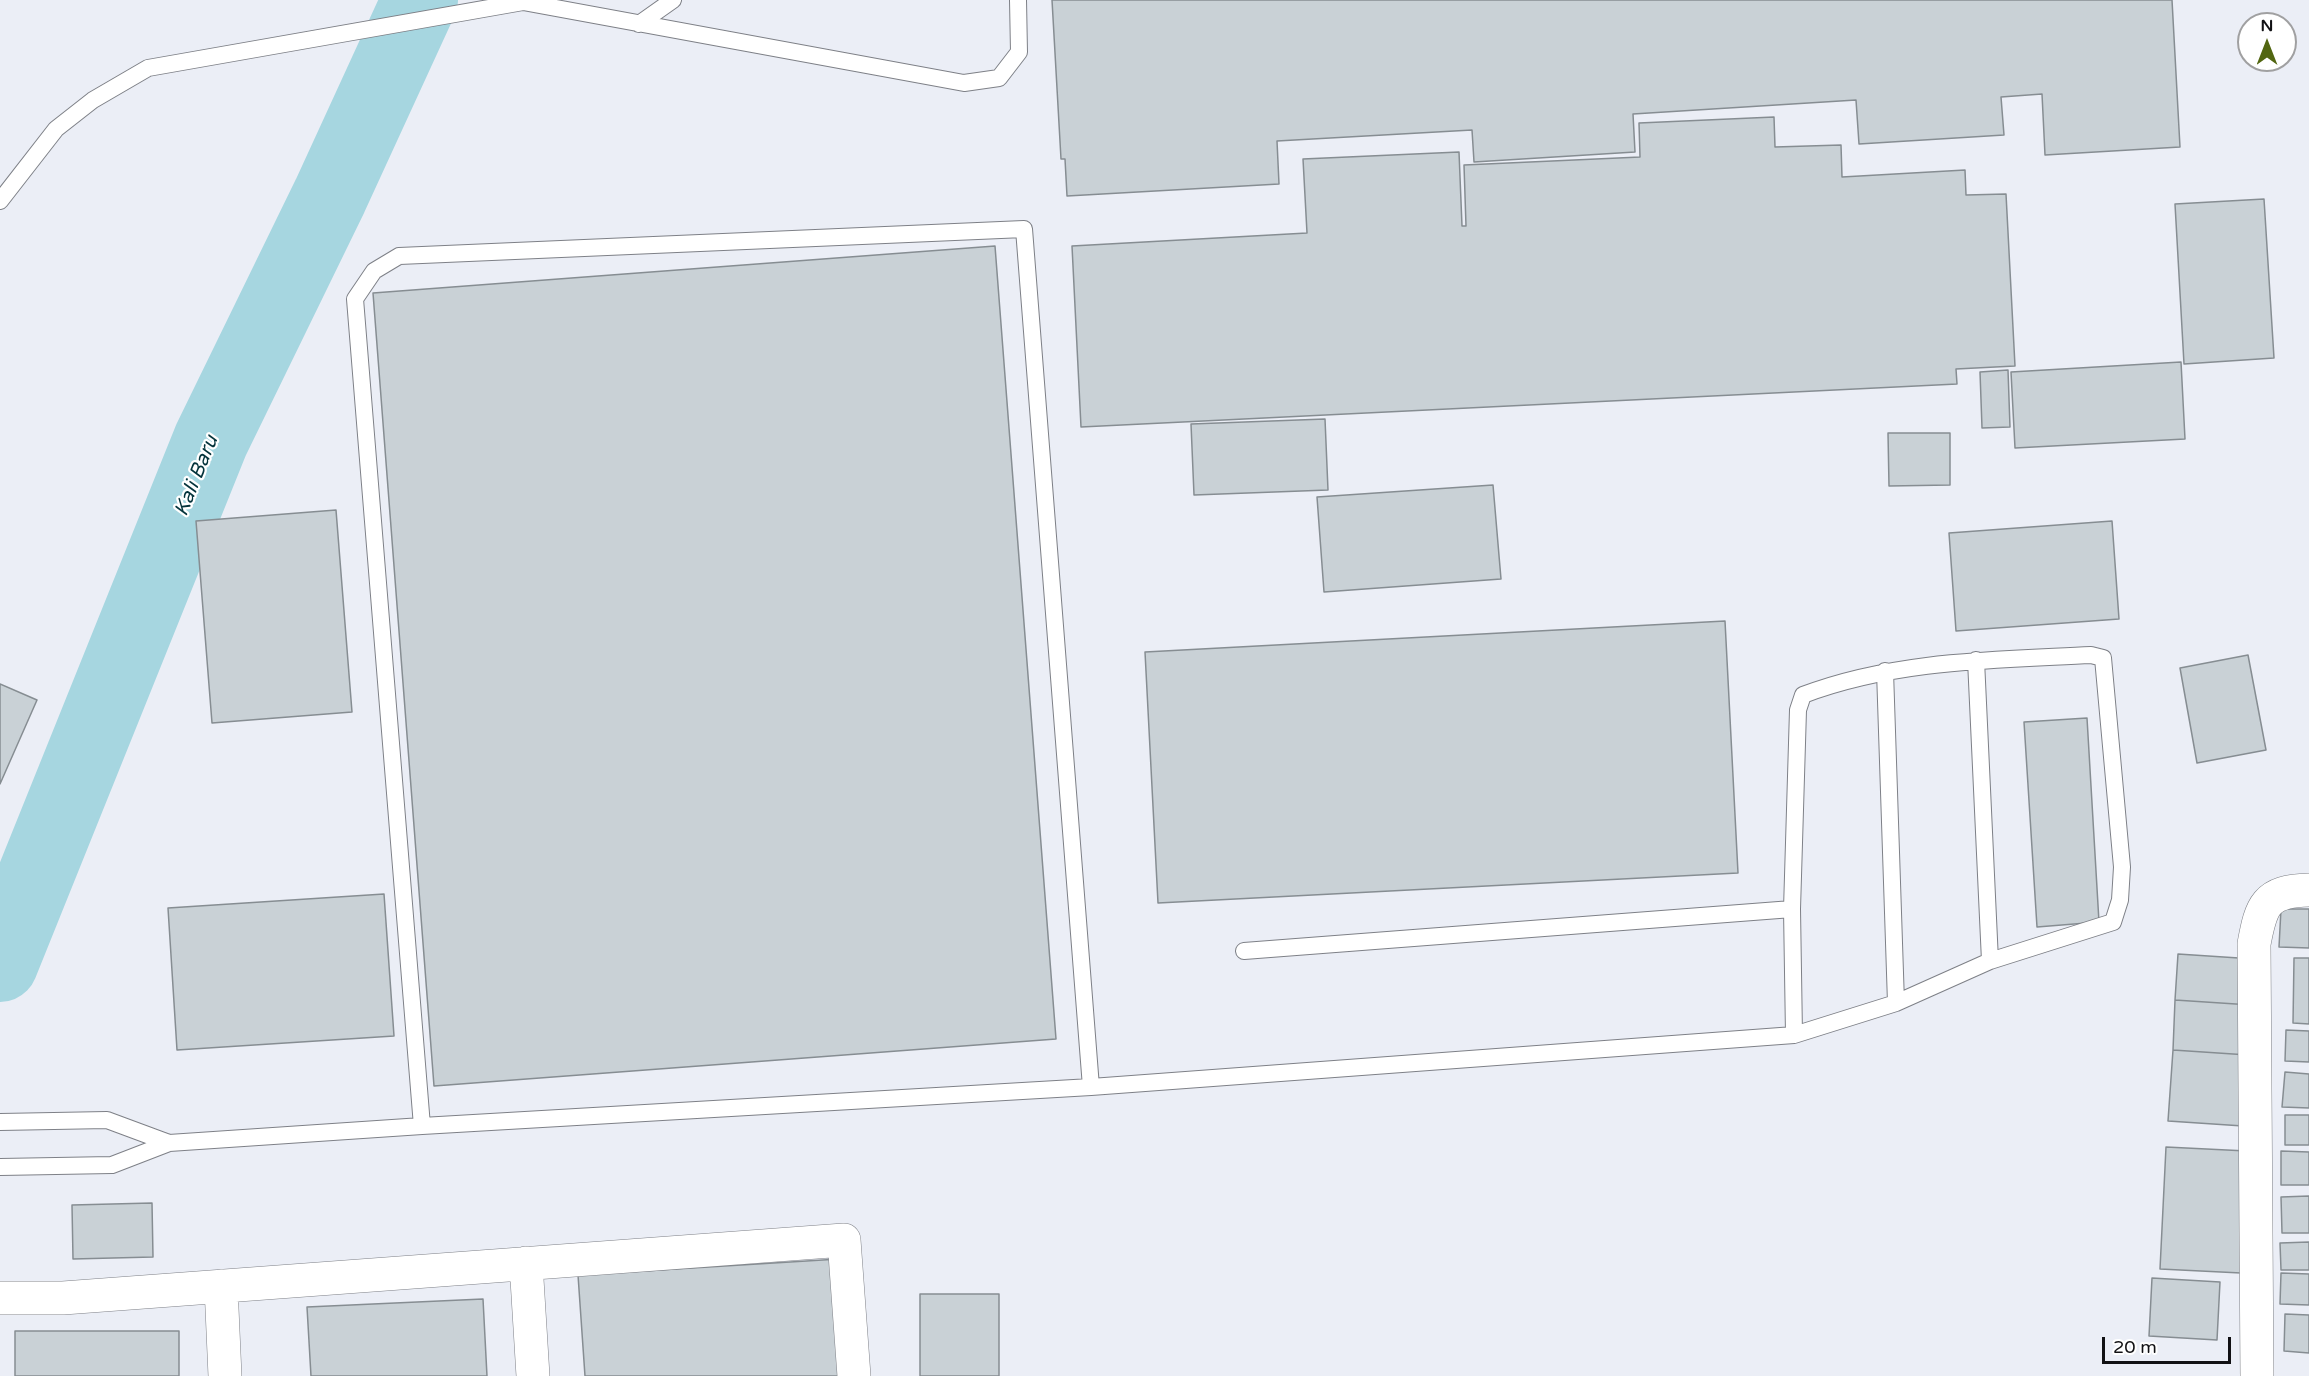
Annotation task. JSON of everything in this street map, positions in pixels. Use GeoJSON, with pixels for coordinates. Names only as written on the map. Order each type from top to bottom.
{"type":"FeatureCollection","features":[{"type":"Feature","properties":{"kind":"street"},"geometry":{"type":"LineString","coordinates":[[2257,1376],[2254,944],[2259,915],[2270,900],[2292,890],[2309,890]]}},
{"type":"Feature","properties":{"kind":"street"},"geometry":{"type":"LineString","coordinates":[[0,1298],[63,1298],[844,1240],[854,1376]]}},
{"type":"Feature","properties":{"kind":"street"},"geometry":{"type":"LineString","coordinates":[[526,1263],[533,1376]]}},
{"type":"Feature","properties":{"kind":"street"},"geometry":{"type":"LineString","coordinates":[[221,1286],[225,1376]]}},
{"type":"Feature","properties":{"kind":"lane"},"geometry":{"type":"LineString","coordinates":[[639,24],[672,0]]}},
{"type":"Feature","properties":{"kind":"lane"},"geometry":{"type":"LineString","coordinates":[[0,201],[56,129],[93,100],[148,68],[523,2],[964,83],[999,78],[1019,52],[1018,0]]}},
{"type":"Feature","properties":{"kind":"lane"},"geometry":{"type":"LineString","coordinates":[[422,1126],[355,299],[374,270],[399,256],[1024,228],[1091,1087]]}},
{"type":"Feature","properties":{"kind":"lane"},"geometry":{"type":"LineString","coordinates":[[0,1167],[112,1165],[169,1143],[1091,1087],[1794,1035],[1896,1004],[1990,962],[2113,922],[2120,900],[2122,867],[2103,658],[2091,655],[1976,660],[1885,671],[1803,695],[1798,710],[1792,909],[1794,1035]]}},
{"type":"Feature","properties":{"kind":"lane"},"geometry":{"type":"LineString","coordinates":[[1976,660],[1990,962]]}},
{"type":"Feature","properties":{"kind":"lane"},"geometry":{"type":"LineString","coordinates":[[1885,671],[1896,1004]]}},
{"type":"Feature","properties":{"kind":"lane"},"geometry":{"type":"LineString","coordinates":[[1244,951],[1792,909]]}},
{"type":"Feature","properties":{"kind":"lane"},"geometry":{"type":"LineString","coordinates":[[8,1122],[107,1120],[169,1143]]}},
{"type":"Feature","properties":{"kind":"building"},"geometry":{"type":"Polygon","coordinates":[[[1052,0],[2172,0],[2180,147],[2045,155],[2042,94],[2001,97],[2004,135],[1859,144],[1856,100],[1633,114],[1635,152],[1474,162],[1472,130],[1277,141],[1279,184],[1067,196],[1065,159],[1061,159],[1052,0]]]}},
{"type":"Feature","properties":{"kind":"building"},"geometry":{"type":"Polygon","coordinates":[[[1774,117],[1775,147],[1841,145],[1842,177],[1965,170],[1966,195],[2006,194],[2015,366],[1956,369],[1957,384],[1081,427],[1072,246],[1307,233],[1303,159],[1459,152],[1462,226],[1466,226],[1464,165],[1640,157],[1639,123],[1774,117]]]}},
{"type":"Feature","properties":{"kind":"building"},"geometry":{"type":"Polygon","coordinates":[[[2264,199],[2274,358],[2184,364],[2175,204],[2264,199]]]}},
{"type":"Feature","properties":{"kind":"building"},"geometry":{"type":"Polygon","coordinates":[[[995,246],[1056,1039],[434,1086],[373,293],[995,246]]]}},
{"type":"Feature","properties":{"kind":"building"},"geometry":{"type":"Polygon","coordinates":[[[2181,362],[2185,439],[2015,448],[2011,372],[2181,362]]]}},
{"type":"Feature","properties":{"kind":"building"},"geometry":{"type":"Polygon","coordinates":[[[2008,370],[2010,427],[1982,428],[1980,372],[2008,370]]]}},
{"type":"Feature","properties":{"kind":"building"},"geometry":{"type":"Polygon","coordinates":[[[1325,419],[1328,490],[1194,495],[1191,424],[1325,419]]]}},
{"type":"Feature","properties":{"kind":"building"},"geometry":{"type":"Polygon","coordinates":[[[1888,433],[1950,433],[1950,485],[1889,486],[1888,433]]]}},
{"type":"Feature","properties":{"kind":"building"},"geometry":{"type":"Polygon","coordinates":[[[1493,485],[1501,579],[1324,592],[1317,497],[1493,485]]]}},
{"type":"Feature","properties":{"kind":"building"},"geometry":{"type":"Polygon","coordinates":[[[336,510],[352,712],[212,723],[196,521],[336,510]]]}},
{"type":"Feature","properties":{"kind":"building"},"geometry":{"type":"Polygon","coordinates":[[[2112,521],[2119,619],[1956,631],[1949,533],[2112,521]]]}},
{"type":"Feature","properties":{"kind":"building"},"geometry":{"type":"Polygon","coordinates":[[[1725,621],[1738,873],[1158,903],[1145,652],[1725,621]]]}},
{"type":"Feature","properties":{"kind":"building"},"geometry":{"type":"Polygon","coordinates":[[[2248,655],[2266,750],[2197,763],[2180,668],[2248,655]]]}},
{"type":"Feature","properties":{"kind":"building"},"geometry":{"type":"Polygon","coordinates":[[[0,684],[37,700],[0,784],[0,684]]]}},
{"type":"Feature","properties":{"kind":"building"},"geometry":{"type":"Polygon","coordinates":[[[2087,718],[2099,922],[2037,927],[2024,722],[2087,718]]]}},
{"type":"Feature","properties":{"kind":"building"},"geometry":{"type":"Polygon","coordinates":[[[384,894],[394,1036],[177,1050],[168,908],[384,894]]]}},
{"type":"Feature","properties":{"kind":"building"},"geometry":{"type":"Polygon","coordinates":[[[2281,909],[2309,909],[2309,948],[2279,947],[2281,909]]]}},
{"type":"Feature","properties":{"kind":"building"},"geometry":{"type":"Polygon","coordinates":[[[2178,954],[2254,959],[2251,1005],[2175,1000],[2178,954]]]}},
{"type":"Feature","properties":{"kind":"building"},"geometry":{"type":"Polygon","coordinates":[[[2294,958],[2309,958],[2309,1024],[2293,1023],[2294,958]]]}},
{"type":"Feature","properties":{"kind":"building"},"geometry":{"type":"Polygon","coordinates":[[[2175,1000],[2251,1005],[2248,1055],[2173,1050],[2175,1000]]]}},
{"type":"Feature","properties":{"kind":"building"},"geometry":{"type":"Polygon","coordinates":[[[2286,1030],[2309,1031],[2309,1062],[2285,1061],[2286,1030]]]}},
{"type":"Feature","properties":{"kind":"building"},"geometry":{"type":"Polygon","coordinates":[[[2173,1050],[2248,1055],[2243,1126],[2168,1121],[2173,1050]]]}},
{"type":"Feature","properties":{"kind":"building"},"geometry":{"type":"Polygon","coordinates":[[[2285,1072],[2309,1074],[2309,1108],[2282,1107],[2285,1072]]]}},
{"type":"Feature","properties":{"kind":"building"},"geometry":{"type":"Polygon","coordinates":[[[2285,1115],[2309,1115],[2309,1145],[2285,1145],[2285,1115]]]}},
{"type":"Feature","properties":{"kind":"building"},"geometry":{"type":"Polygon","coordinates":[[[2166,1147],[2247,1151],[2241,1273],[2160,1269],[2166,1147]]]}},
{"type":"Feature","properties":{"kind":"building"},"geometry":{"type":"Polygon","coordinates":[[[2281,1151],[2309,1152],[2309,1185],[2281,1185],[2281,1151]]]}},
{"type":"Feature","properties":{"kind":"building"},"geometry":{"type":"Polygon","coordinates":[[[2309,1196],[2309,1233],[2282,1233],[2281,1197],[2309,1196]]]}},
{"type":"Feature","properties":{"kind":"building"},"geometry":{"type":"Polygon","coordinates":[[[152,1203],[153,1257],[73,1259],[72,1205],[152,1203]]]}},
{"type":"Feature","properties":{"kind":"building"},"geometry":{"type":"Polygon","coordinates":[[[2309,1242],[2309,1270],[2281,1270],[2280,1243],[2309,1242]]]}},
{"type":"Feature","properties":{"kind":"building"},"geometry":{"type":"Polygon","coordinates":[[[839,1259],[846,1376],[585,1376],[578,1275],[839,1259]]]}},
{"type":"Feature","properties":{"kind":"building"},"geometry":{"type":"Polygon","coordinates":[[[2281,1273],[2309,1274],[2309,1305],[2280,1304],[2281,1273]]]}},
{"type":"Feature","properties":{"kind":"building"},"geometry":{"type":"Polygon","coordinates":[[[2152,1278],[2220,1282],[2217,1340],[2149,1336],[2152,1278]]]}},
{"type":"Feature","properties":{"kind":"building"},"geometry":{"type":"Polygon","coordinates":[[[920,1294],[999,1294],[999,1376],[920,1376],[920,1294]]]}},
{"type":"Feature","properties":{"kind":"building"},"geometry":{"type":"Polygon","coordinates":[[[483,1299],[487,1376],[311,1376],[307,1307],[483,1299]]]}},
{"type":"Feature","properties":{"kind":"building"},"geometry":{"type":"Polygon","coordinates":[[[2285,1314],[2309,1315],[2309,1353],[2284,1351],[2285,1314]]]}},
{"type":"Feature","properties":{"kind":"building"},"geometry":{"type":"Polygon","coordinates":[[[15,1331],[179,1331],[179,1376],[15,1376],[15,1331]]]}},
{"type":"Feature","properties":{"kind":"waterway","name":"Kali Baru"},"geometry":{"type":"LineString","coordinates":[[0,964],[211,440],[330,196],[420,0]]}}]}
